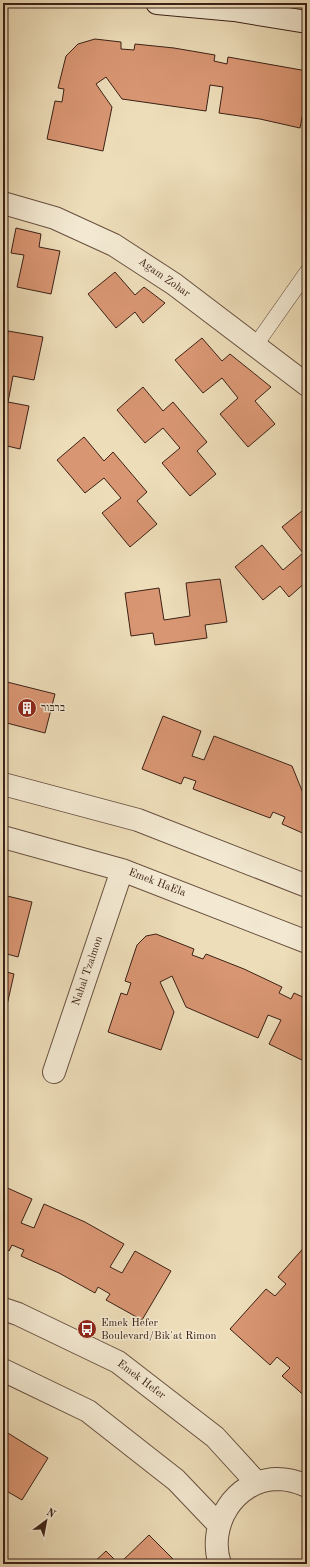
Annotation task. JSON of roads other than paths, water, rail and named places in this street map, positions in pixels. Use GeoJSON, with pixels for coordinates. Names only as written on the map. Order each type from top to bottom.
{"type":"FeatureCollection","features":[{"type":"Feature","properties":{"kind":"street"},"geometry":{"type":"LineString","coordinates":[[157,3],[234,10],[307,22]]}},
{"type":"Feature","properties":{"kind":"street","name":"Agam Zohar"},"geometry":{"type":"LineString","coordinates":[[3,203],[55,218],[114,244],[174,284],[307,385]]}},
{"type":"Feature","properties":{"kind":"street"},"geometry":{"type":"LineString","coordinates":[[3,784],[138,820],[307,886]]}},
{"type":"Feature","properties":{"kind":"street","name":"Emek HaEla"},"geometry":{"type":"LineString","coordinates":[[3,837],[122,870],[307,942]]}},
{"type":"Feature","properties":{"kind":"street","name":"Nahal Tzalmon"},"geometry":{"type":"LineString","coordinates":[[54,1072],[122,870]]}},
{"type":"Feature","properties":{"kind":"street","name":"Emek Hefer"},"geometry":{"type":"LineString","coordinates":[[3,1310],[18,1314],[118,1362],[215,1438],[257,1483]]}},
{"type":"Feature","properties":{"kind":"street"},"geometry":{"type":"LineString","coordinates":[[3,1370],[88,1411],[176,1480],[219,1525]]}},
{"type":"Feature","properties":{"kind":"street"},"geometry":{"type":"LineString","coordinates":[[220,1564],[216,1544],[219,1525],[227,1507],[240,1493],[257,1483],[276,1479],[296,1481],[307,1486]]}},
{"type":"Feature","properties":{"kind":"lane"},"geometry":{"type":"LineString","coordinates":[[255,346],[307,272]]}},
{"type":"Feature","properties":{"kind":"place","name":"ברבור"},"geometry":{"type":"Point","coordinates":[27,708]}},
{"type":"Feature","properties":{"kind":"place","name":"Emek Hefer Boulevard/Bik'at Rimon"},"geometry":{"type":"Point","coordinates":[87,1329]}}]}
